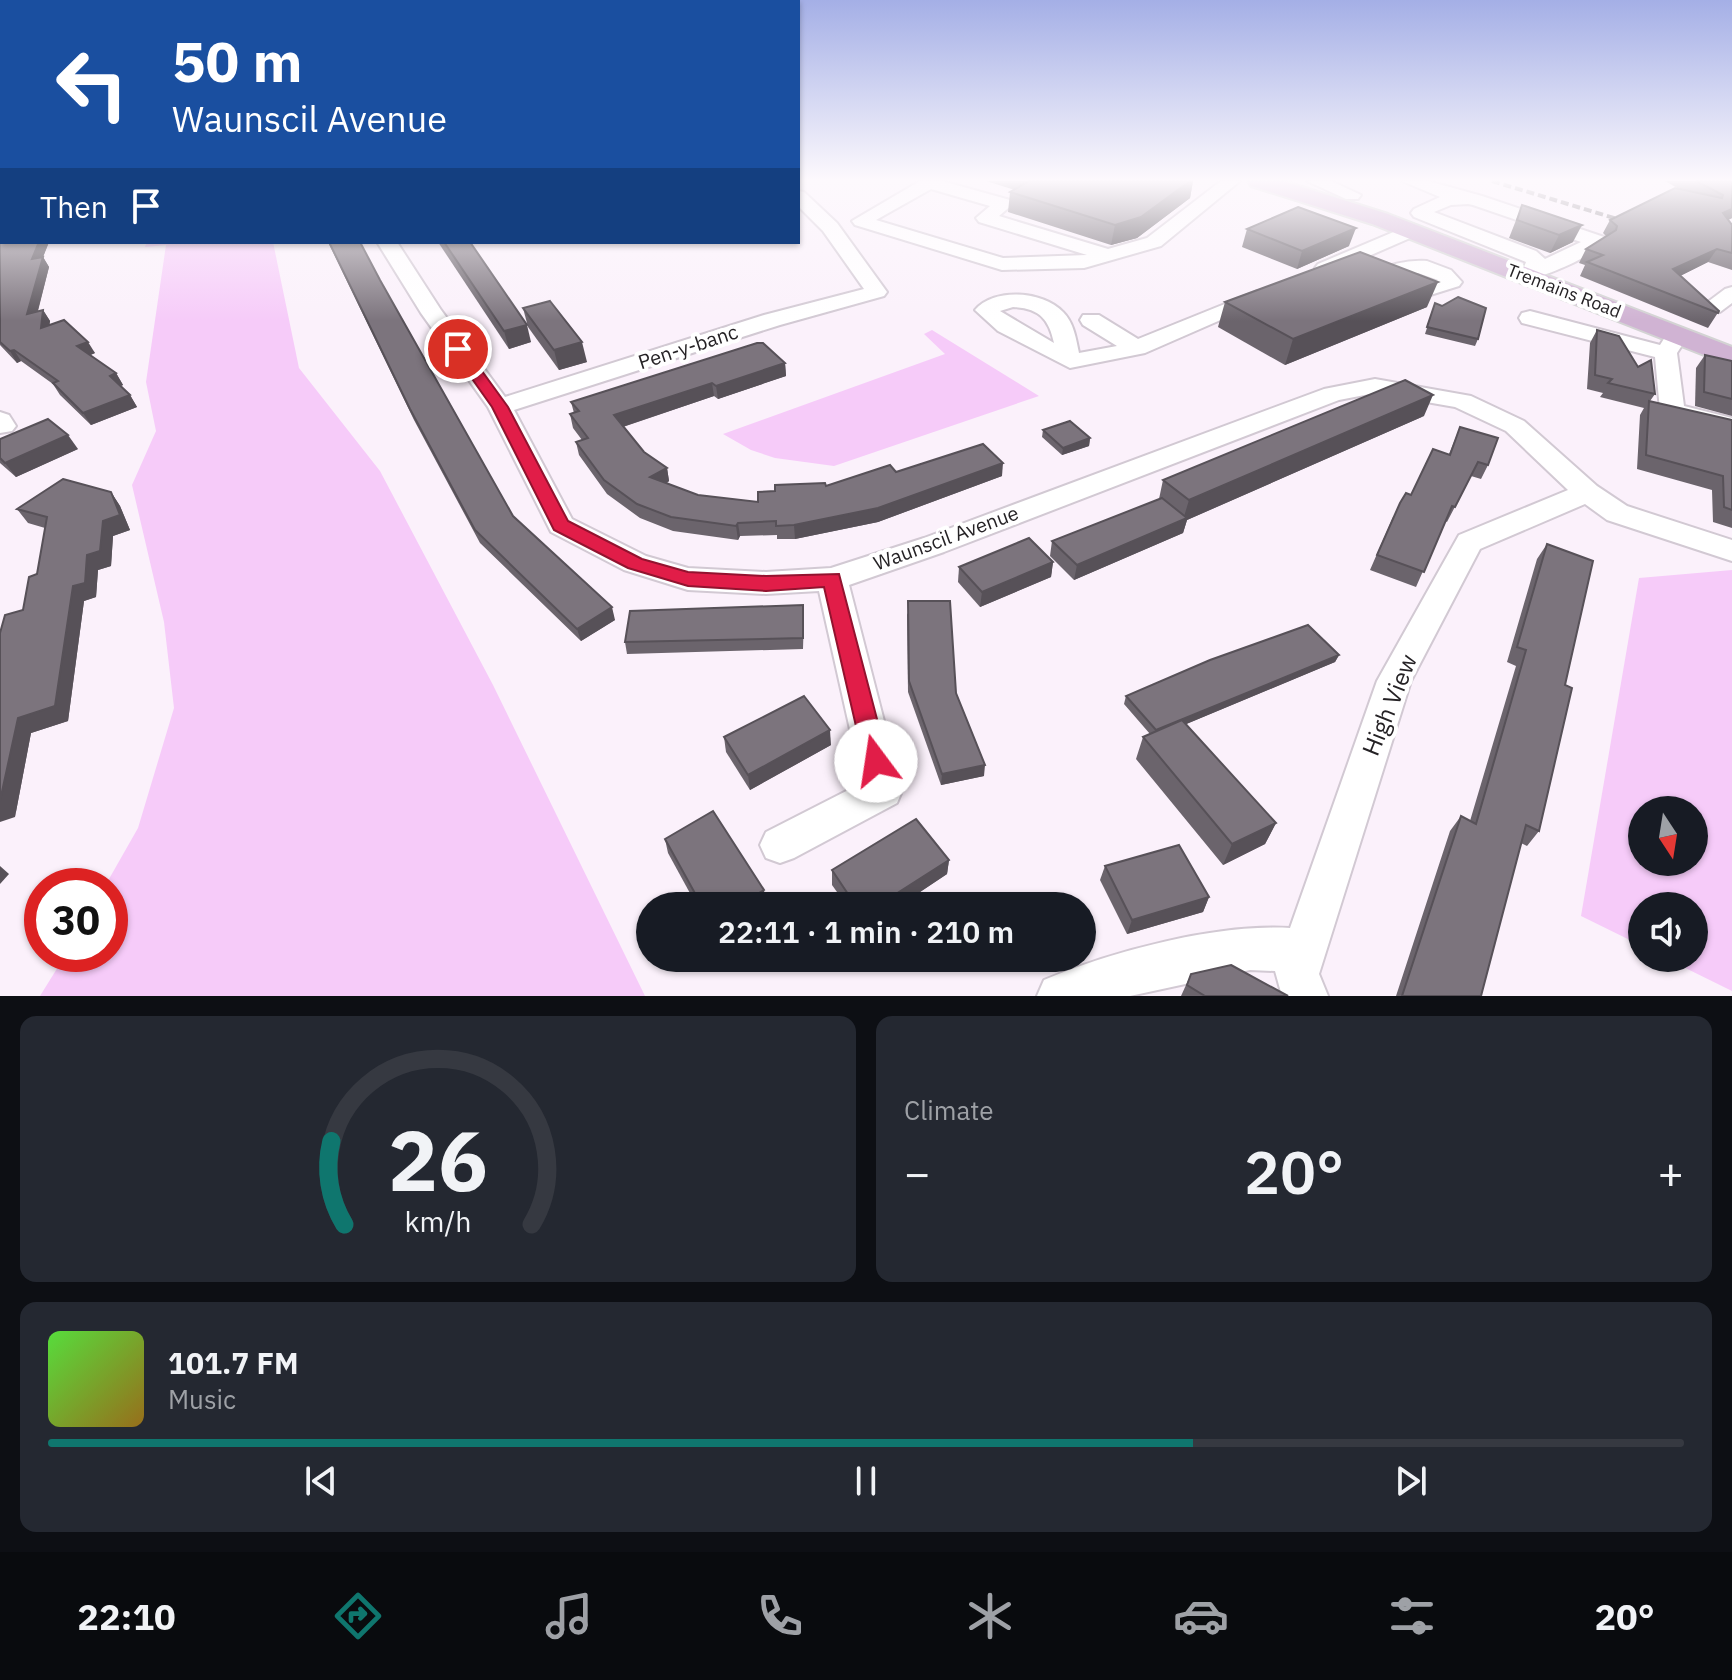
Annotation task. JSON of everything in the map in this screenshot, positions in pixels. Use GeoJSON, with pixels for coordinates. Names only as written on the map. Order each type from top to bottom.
{"type":"FeatureCollection","features":[{"type":"Feature","properties":{"kind":"main road","name":"Tremains Road"},"geometry":{"type":"LineString","coordinates":[[1399,227],[1528,272],[1672,344],[1732,357]]}},
{"type":"Feature","properties":{"kind":"street","name":"Pen-y-banc"},"geometry":{"type":"LineString","coordinates":[[500,407],[772,320],[877,292],[830,227]]}},
{"type":"Feature","properties":{"kind":"street"},"geometry":{"type":"LineString","coordinates":[[881,227],[1002,264],[1060,263],[1110,256],[1154,242],[1172,227]]}},
{"type":"Feature","properties":{"kind":"street"},"geometry":{"type":"LineString","coordinates":[[1016,227],[1110,256]]}},
{"type":"Feature","properties":{"kind":"street"},"geometry":{"type":"LineString","coordinates":[[1458,227],[1529,255],[1536,260],[1528,272]]}},
{"type":"Feature","properties":{"kind":"street"},"geometry":{"type":"LineString","coordinates":[[1528,272],[1562,260],[1597,241],[1557,227]]}},
{"type":"Feature","properties":{"kind":"street"},"geometry":{"type":"LineString","coordinates":[[1301,278],[1410,231]]}},
{"type":"Feature","properties":{"kind":"street","name":"Waunscil Avenue"},"geometry":{"type":"LineString","coordinates":[[388,244],[432,313],[500,407],[561,525],[635,563],[688,579],[766,583],[832,579],[934,545],[1333,394],[1375,386],[1462,401],[1515,426],[1587,492],[1617,513],[1732,551]]}},
{"type":"Feature","properties":{"kind":"street"},"geometry":{"type":"LineString","coordinates":[[1342,261],[1380,277]]}},
{"type":"Feature","properties":{"kind":"street"},"geometry":{"type":"LineString","coordinates":[[1070,361],[1109,356],[1137,348],[1277,288]]}},
{"type":"Feature","properties":{"kind":"street"},"geometry":{"type":"LineString","coordinates":[[1712,307],[1732,293]]}},
{"type":"Feature","properties":{"kind":"street"},"geometry":{"type":"LineString","coordinates":[[1530,318],[1672,344],[1672,410],[1732,426]]}},
{"type":"Feature","properties":{"kind":"street"},"geometry":{"type":"LineString","coordinates":[[1091,320],[1137,348]]}},
{"type":"Feature","properties":{"kind":"street","name":"High View"},"geometry":{"type":"LineString","coordinates":[[1305,996],[1296,975],[1394,681],[1469,542],[1587,492]]}},
{"type":"Feature","properties":{"kind":"street"},"geometry":{"type":"LineString","coordinates":[[780,845],[883,791],[832,579]]}},
{"type":"Feature","properties":{"kind":"street"},"geometry":{"type":"LineString","coordinates":[[1060,996],[1096,981],[1250,948],[1304,951]]}},
{"type":"Feature","properties":{"kind":"shaded area"},"geometry":{"type":"Polygon","coordinates":[[[146,244],[273,244],[299,368],[380,471],[493,685],[645,996],[40,996],[55,972],[128,972],[128,868],[115,868],[138,828],[174,708],[164,622],[132,485],[156,431],[146,382],[166,245],[145,247],[146,244]]]}},
{"type":"Feature","properties":{"kind":"shaded area"},"geometry":{"type":"Polygon","coordinates":[[[932,330],[1039,396],[834,466],[775,458],[751,450],[723,434],[945,354],[924,334],[932,330]]]}},
{"type":"Feature","properties":{"kind":"shaded area"},"geometry":{"type":"Polygon","coordinates":[[[1732,570],[1732,991],[1693,972],[1708,972],[1708,892],[1628,892],[1628,939],[1581,916],[1639,578],[1732,570]]]}},
{"type":"Feature","properties":{"kind":"building"},"geometry":{"type":"Polygon","coordinates":[[[1251,227],[1356,228],[1302,251],[1247,229],[1251,227]]]}},
{"type":"Feature","properties":{"kind":"building"},"geometry":{"type":"Polygon","coordinates":[[[1538,227],[1576,227],[1559,235],[1538,227]]]}},
{"type":"Feature","properties":{"kind":"building"},"geometry":{"type":"Polygon","coordinates":[[[1617,227],[1732,227],[1732,253],[1717,249],[1673,269],[1718,313],[1587,262],[1603,255],[1586,249],[1617,227]]]}},
{"type":"Feature","properties":{"kind":"building"},"geometry":{"type":"Polygon","coordinates":[[[0,244],[38,244],[32,259],[43,257],[27,314],[43,310],[41,328],[64,320],[88,342],[77,346],[116,373],[110,376],[130,395],[83,413],[53,383],[58,381],[0,342],[0,244]]]}},
{"type":"Feature","properties":{"kind":"building"},"geometry":{"type":"Polygon","coordinates":[[[330,244],[361,244],[513,516],[612,607],[577,629],[475,530],[410,409],[330,244]]]}},
{"type":"Feature","properties":{"kind":"building"},"geometry":{"type":"Polygon","coordinates":[[[445,244],[471,244],[527,325],[504,331],[445,244]]]}},
{"type":"Feature","properties":{"kind":"building"},"geometry":{"type":"Polygon","coordinates":[[[1360,252],[1438,282],[1293,339],[1225,302],[1360,252]]]}},
{"type":"Feature","properties":{"kind":"building"},"geometry":{"type":"Polygon","coordinates":[[[1458,297],[1486,308],[1478,339],[1427,327],[1435,303],[1442,306],[1458,297]]]}},
{"type":"Feature","properties":{"kind":"building"},"geometry":{"type":"Polygon","coordinates":[[[550,301],[582,342],[554,350],[523,308],[550,301]]]}},
{"type":"Feature","properties":{"kind":"building"},"geometry":{"type":"Polygon","coordinates":[[[1597,330],[1619,336],[1638,367],[1651,360],[1655,394],[1608,383],[1612,379],[1595,375],[1597,330]]]}},
{"type":"Feature","properties":{"kind":"building"},"geometry":{"type":"Polygon","coordinates":[[[763,343],[785,363],[614,415],[644,452],[667,468],[650,477],[698,495],[758,502],[758,492],[775,491],[775,485],[825,483],[826,486],[890,465],[896,472],[983,444],[1003,463],[878,508],[794,525],[776,526],[776,521],[738,523],[736,526],[671,517],[637,504],[604,480],[576,442],[588,438],[570,414],[579,411],[571,402],[763,343]]]}},
{"type":"Feature","properties":{"kind":"building"},"geometry":{"type":"Polygon","coordinates":[[[1705,355],[1732,361],[1732,399],[1704,392],[1705,355]]]}},
{"type":"Feature","properties":{"kind":"building"},"geometry":{"type":"Polygon","coordinates":[[[1405,380],[1433,395],[1189,500],[1163,480],[1405,380]]]}},
{"type":"Feature","properties":{"kind":"building"},"geometry":{"type":"Polygon","coordinates":[[[1649,401],[1732,420],[1732,510],[1724,507],[1723,476],[1646,455],[1649,401]]]}},
{"type":"Feature","properties":{"kind":"building"},"geometry":{"type":"Polygon","coordinates":[[[48,419],[68,435],[5,463],[0,458],[0,439],[48,419]]]}},
{"type":"Feature","properties":{"kind":"building"},"geometry":{"type":"Polygon","coordinates":[[[1070,421],[1090,438],[1063,448],[1043,430],[1070,421]]]}},
{"type":"Feature","properties":{"kind":"building"},"geometry":{"type":"Polygon","coordinates":[[[1460,427],[1498,438],[1488,465],[1478,462],[1455,507],[1452,506],[1424,572],[1377,555],[1400,503],[1406,493],[1411,495],[1433,449],[1450,455],[1460,427]]]}},
{"type":"Feature","properties":{"kind":"building"},"geometry":{"type":"Polygon","coordinates":[[[63,479],[111,492],[120,515],[103,521],[100,551],[87,555],[85,583],[73,586],[55,706],[18,718],[0,801],[0,633],[5,615],[23,610],[29,577],[37,574],[47,517],[17,509],[63,479]]]}},
{"type":"Feature","properties":{"kind":"building"},"geometry":{"type":"Polygon","coordinates":[[[1162,498],[1187,518],[1077,565],[1052,541],[1162,498]]]}},
{"type":"Feature","properties":{"kind":"building"},"geometry":{"type":"Polygon","coordinates":[[[1029,538],[1053,562],[982,592],[959,567],[1029,538]]]}},
{"type":"Feature","properties":{"kind":"building"},"geometry":{"type":"Polygon","coordinates":[[[1547,544],[1593,561],[1565,685],[1572,688],[1539,831],[1526,825],[1481,996],[1402,996],[1461,816],[1476,824],[1526,650],[1517,647],[1547,544]]]}},
{"type":"Feature","properties":{"kind":"building"},"geometry":{"type":"Polygon","coordinates":[[[908,601],[950,601],[956,693],[985,765],[942,774],[909,681],[908,601]]]}},
{"type":"Feature","properties":{"kind":"building"},"geometry":{"type":"Polygon","coordinates":[[[803,605],[803,638],[625,642],[630,611],[803,605]]]}},
{"type":"Feature","properties":{"kind":"building"},"geometry":{"type":"Polygon","coordinates":[[[1308,625],[1339,655],[1156,730],[1126,696],[1210,660],[1308,625]]]}},
{"type":"Feature","properties":{"kind":"building"},"geometry":{"type":"Polygon","coordinates":[[[804,696],[830,730],[748,775],[724,737],[804,696]]]}},
{"type":"Feature","properties":{"kind":"building"},"geometry":{"type":"Polygon","coordinates":[[[1182,720],[1276,823],[1232,844],[1143,737],[1182,720]]]}},
{"type":"Feature","properties":{"kind":"building"},"geometry":{"type":"Polygon","coordinates":[[[713,811],[764,890],[694,892],[665,839],[713,811]]]}},
{"type":"Feature","properties":{"kind":"building"},"geometry":{"type":"Polygon","coordinates":[[[916,819],[949,860],[899,892],[847,892],[832,870],[916,819]]]}},
{"type":"Feature","properties":{"kind":"building"},"geometry":{"type":"Polygon","coordinates":[[[1179,845],[1209,897],[1132,920],[1105,866],[1179,845]]]}},
{"type":"Feature","properties":{"kind":"building"},"geometry":{"type":"Polygon","coordinates":[[[1231,965],[1288,996],[1205,996],[1187,985],[1191,974],[1231,965]]]}},
{"type":"Feature","properties":{"kind":"route"},"geometry":{"type":"LineString","coordinates":[[458,349],[500,407],[561,525],[635,563],[688,579],[766,583],[832,579],[876,761]]}}]}
